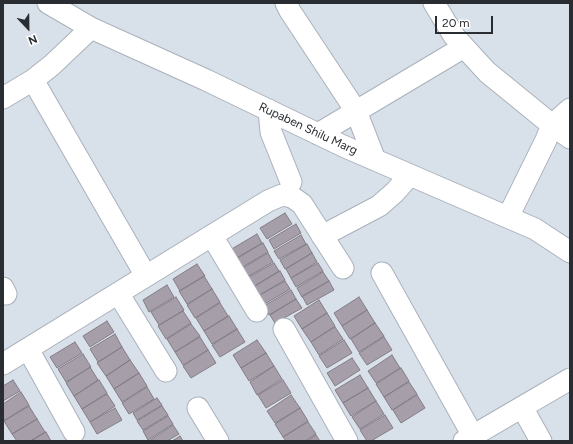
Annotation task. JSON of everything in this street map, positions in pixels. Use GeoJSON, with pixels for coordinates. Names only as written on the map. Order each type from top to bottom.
{"type":"FeatureCollection","features":[{"type":"Feature","properties":{"kind":"street","name":"Rupaben Shilu Marg"},"geometry":{"type":"LineString","coordinates":[[48,3],[91,28],[206,80],[318,134],[535,229],[570,252]]}},
{"type":"Feature","properties":{"kind":"street"},"geometry":{"type":"LineString","coordinates":[[286,3],[356,111],[375,160]]}},
{"type":"Feature","properties":{"kind":"street"},"geometry":{"type":"LineString","coordinates":[[434,3],[454,36],[487,72],[570,138]]}},
{"type":"Feature","properties":{"kind":"street"},"geometry":{"type":"LineString","coordinates":[[3,98],[33,80],[52,65],[91,28]]}},
{"type":"Feature","properties":{"kind":"street"},"geometry":{"type":"LineString","coordinates":[[318,134],[464,47]]}},
{"type":"Feature","properties":{"kind":"street"},"geometry":{"type":"LineString","coordinates":[[33,80],[146,276]]}},
{"type":"Feature","properties":{"kind":"street"},"geometry":{"type":"LineString","coordinates":[[508,217],[552,125],[570,109]]}},
{"type":"Feature","properties":{"kind":"street"},"geometry":{"type":"LineString","coordinates":[[269,110],[271,132],[292,182]]}},
{"type":"Feature","properties":{"kind":"street"},"geometry":{"type":"LineString","coordinates":[[322,236],[379,206],[395,192],[410,175]]}},
{"type":"Feature","properties":{"kind":"street"},"geometry":{"type":"LineString","coordinates":[[3,364],[268,201],[282,195],[292,197],[302,204],[343,268]]}},
{"type":"Feature","properties":{"kind":"street"},"geometry":{"type":"LineString","coordinates":[[212,236],[257,311]]}},
{"type":"Feature","properties":{"kind":"street"},"geometry":{"type":"LineString","coordinates":[[382,273],[469,438],[570,379]]}},
{"type":"Feature","properties":{"kind":"street"},"geometry":{"type":"LineString","coordinates":[[118,293],[166,371]]}},
{"type":"Feature","properties":{"kind":"street"},"geometry":{"type":"LineString","coordinates":[[284,329],[347,441]]}},
{"type":"Feature","properties":{"kind":"street"},"geometry":{"type":"LineString","coordinates":[[28,349],[74,432]]}},
{"type":"Feature","properties":{"kind":"street"},"geometry":{"type":"LineString","coordinates":[[522,407],[542,441]]}},
{"type":"Feature","properties":{"kind":"street"},"geometry":{"type":"LineString","coordinates":[[198,408],[218,441]]}},
{"type":"Feature","properties":{"kind":"building"},"geometry":{"type":"Polygon","coordinates":[[[285,213],[292,224],[267,239],[260,228],[285,213]]]}},
{"type":"Feature","properties":{"kind":"building"},"geometry":{"type":"Polygon","coordinates":[[[296,224],[301,233],[274,249],[269,240],[296,224]]]}},
{"type":"Feature","properties":{"kind":"building"},"geometry":{"type":"Polygon","coordinates":[[[257,234],[262,243],[235,259],[230,250],[257,234]]]}},
{"type":"Feature","properties":{"kind":"building"},"geometry":{"type":"Polygon","coordinates":[[[301,235],[306,244],[279,259],[274,251],[301,235]]]}},
{"type":"Feature","properties":{"kind":"building"},"geometry":{"type":"Polygon","coordinates":[[[263,243],[268,252],[241,268],[236,259],[263,243]]]}},
{"type":"Feature","properties":{"kind":"building"},"geometry":{"type":"Polygon","coordinates":[[[307,244],[312,253],[285,269],[280,260],[307,244]]]}},
{"type":"Feature","properties":{"kind":"building"},"geometry":{"type":"Polygon","coordinates":[[[268,253],[273,262],[247,277],[241,269],[268,253]]]}},
{"type":"Feature","properties":{"kind":"building"},"geometry":{"type":"Polygon","coordinates":[[[312,253],[317,262],[291,278],[286,269],[312,253]]]}},
{"type":"Feature","properties":{"kind":"building"},"geometry":{"type":"Polygon","coordinates":[[[274,263],[279,271],[253,287],[247,278],[274,263]]]}},
{"type":"Feature","properties":{"kind":"building"},"geometry":{"type":"Polygon","coordinates":[[[318,263],[323,271],[296,287],[291,278],[318,263]]]}},
{"type":"Feature","properties":{"kind":"building"},"geometry":{"type":"Polygon","coordinates":[[[197,264],[205,276],[180,291],[173,279],[197,264]]]}},
{"type":"Feature","properties":{"kind":"building"},"geometry":{"type":"Polygon","coordinates":[[[280,271],[285,280],[258,296],[253,287],[280,271]]]}},
{"type":"Feature","properties":{"kind":"building"},"geometry":{"type":"Polygon","coordinates":[[[323,272],[329,281],[302,297],[297,288],[323,272]]]}},
{"type":"Feature","properties":{"kind":"building"},"geometry":{"type":"Polygon","coordinates":[[[204,276],[212,289],[187,304],[179,291],[204,276]]]}},
{"type":"Feature","properties":{"kind":"building"},"geometry":{"type":"Polygon","coordinates":[[[285,281],[290,289],[263,305],[258,296],[285,281]]]}},
{"type":"Feature","properties":{"kind":"building"},"geometry":{"type":"Polygon","coordinates":[[[329,281],[334,290],[307,305],[302,296],[329,281]]]}},
{"type":"Feature","properties":{"kind":"building"},"geometry":{"type":"Polygon","coordinates":[[[167,285],[174,297],[149,312],[143,300],[167,285]]]}},
{"type":"Feature","properties":{"kind":"building"},"geometry":{"type":"Polygon","coordinates":[[[212,289],[220,302],[195,318],[187,305],[212,289]]]}},
{"type":"Feature","properties":{"kind":"building"},"geometry":{"type":"Polygon","coordinates":[[[291,290],[296,299],[269,315],[264,306],[291,290]]]}},
{"type":"Feature","properties":{"kind":"building"},"geometry":{"type":"Polygon","coordinates":[[[176,297],[184,310],[159,325],[151,312],[176,297]]]}},
{"type":"Feature","properties":{"kind":"building"},"geometry":{"type":"Polygon","coordinates":[[[359,297],[367,310],[342,326],[334,313],[359,297]]]}},
{"type":"Feature","properties":{"kind":"building"},"geometry":{"type":"Polygon","coordinates":[[[296,299],[302,308],[275,323],[270,315],[296,299]]]}},
{"type":"Feature","properties":{"kind":"building"},"geometry":{"type":"Polygon","coordinates":[[[319,300],[327,313],[302,329],[294,316],[319,300]]]}},
{"type":"Feature","properties":{"kind":"building"},"geometry":{"type":"Polygon","coordinates":[[[220,303],[228,316],[204,331],[196,318],[220,303]]]}},
{"type":"Feature","properties":{"kind":"building"},"geometry":{"type":"Polygon","coordinates":[[[367,310],[375,323],[350,339],[342,326],[367,310]]]}},
{"type":"Feature","properties":{"kind":"building"},"geometry":{"type":"Polygon","coordinates":[[[183,311],[191,323],[166,339],[158,326],[183,311]]]}},
{"type":"Feature","properties":{"kind":"building"},"geometry":{"type":"Polygon","coordinates":[[[327,313],[335,326],[311,342],[302,329],[327,313]]]}},
{"type":"Feature","properties":{"kind":"building"},"geometry":{"type":"Polygon","coordinates":[[[229,316],[237,329],[212,344],[204,331],[229,316]]]}},
{"type":"Feature","properties":{"kind":"building"},"geometry":{"type":"Polygon","coordinates":[[[107,321],[114,332],[90,347],[83,336],[107,321]]]}},
{"type":"Feature","properties":{"kind":"building"},"geometry":{"type":"Polygon","coordinates":[[[375,323],[384,336],[359,352],[351,339],[375,323]]]}},
{"type":"Feature","properties":{"kind":"building"},"geometry":{"type":"Polygon","coordinates":[[[191,324],[200,336],[175,352],[167,339],[191,324]]]}},
{"type":"Feature","properties":{"kind":"building"},"geometry":{"type":"Polygon","coordinates":[[[335,327],[343,339],[319,355],[311,342],[335,327]]]}},
{"type":"Feature","properties":{"kind":"building"},"geometry":{"type":"Polygon","coordinates":[[[237,329],[245,342],[220,357],[212,345],[237,329]]]}},
{"type":"Feature","properties":{"kind":"building"},"geometry":{"type":"Polygon","coordinates":[[[115,334],[122,347],[98,362],[90,349],[115,334]]]}},
{"type":"Feature","properties":{"kind":"building"},"geometry":{"type":"Polygon","coordinates":[[[200,337],[208,350],[183,365],[175,352],[200,337]]]}},
{"type":"Feature","properties":{"kind":"building"},"geometry":{"type":"Polygon","coordinates":[[[384,337],[392,350],[367,365],[359,353],[384,337]]]}},
{"type":"Feature","properties":{"kind":"building"},"geometry":{"type":"Polygon","coordinates":[[[257,340],[266,353],[241,368],[233,355],[257,340]]]}},
{"type":"Feature","properties":{"kind":"building"},"geometry":{"type":"Polygon","coordinates":[[[344,340],[352,353],[327,368],[319,356],[344,340]]]}},
{"type":"Feature","properties":{"kind":"building"},"geometry":{"type":"Polygon","coordinates":[[[75,342],[82,353],[57,368],[50,357],[75,342]]]}},
{"type":"Feature","properties":{"kind":"building"},"geometry":{"type":"Polygon","coordinates":[[[122,347],[130,360],[106,376],[97,363],[122,347]]]}},
{"type":"Feature","properties":{"kind":"building"},"geometry":{"type":"Polygon","coordinates":[[[208,350],[216,363],[191,378],[183,366],[208,350]]]}},
{"type":"Feature","properties":{"kind":"building"},"geometry":{"type":"Polygon","coordinates":[[[266,353],[274,366],[249,381],[241,368],[266,353]]]}},
{"type":"Feature","properties":{"kind":"building"},"geometry":{"type":"Polygon","coordinates":[[[83,354],[91,367],[66,382],[58,369],[83,354]]]}},
{"type":"Feature","properties":{"kind":"building"},"geometry":{"type":"Polygon","coordinates":[[[392,355],[400,368],[376,383],[368,371],[392,355]]]}},
{"type":"Feature","properties":{"kind":"building"},"geometry":{"type":"Polygon","coordinates":[[[352,358],[360,370],[335,386],[327,373],[352,358]]]}},
{"type":"Feature","properties":{"kind":"building"},"geometry":{"type":"Polygon","coordinates":[[[130,360],[139,373],[114,389],[106,376],[130,360]]]}},
{"type":"Feature","properties":{"kind":"building"},"geometry":{"type":"Polygon","coordinates":[[[274,366],[282,379],[257,395],[250,382],[274,366]]]}},
{"type":"Feature","properties":{"kind":"building"},"geometry":{"type":"Polygon","coordinates":[[[90,367],[98,380],[74,396],[66,383],[90,367]]]}},
{"type":"Feature","properties":{"kind":"building"},"geometry":{"type":"Polygon","coordinates":[[[401,368],[409,381],[384,397],[376,384],[401,368]]]}},
{"type":"Feature","properties":{"kind":"building"},"geometry":{"type":"Polygon","coordinates":[[[139,373],[147,386],[122,402],[114,389],[139,373]]]}},
{"type":"Feature","properties":{"kind":"building"},"geometry":{"type":"Polygon","coordinates":[[[360,375],[368,388],[343,403],[335,390],[360,375]]]}},
{"type":"Feature","properties":{"kind":"building"},"geometry":{"type":"Polygon","coordinates":[[[13,380],[20,391],[3,401],[3,386],[13,380]]]}},
{"type":"Feature","properties":{"kind":"building"},"geometry":{"type":"Polygon","coordinates":[[[99,380],[107,393],[82,409],[74,396],[99,380]]]}},
{"type":"Feature","properties":{"kind":"building"},"geometry":{"type":"Polygon","coordinates":[[[283,380],[291,393],[266,408],[258,395],[283,380]]]}},
{"type":"Feature","properties":{"kind":"building"},"geometry":{"type":"Polygon","coordinates":[[[409,382],[417,394],[392,410],[384,397],[409,382]]]}},
{"type":"Feature","properties":{"kind":"building"},"geometry":{"type":"Polygon","coordinates":[[[147,387],[154,399],[129,414],[122,403],[147,387]]]}},
{"type":"Feature","properties":{"kind":"building"},"geometry":{"type":"Polygon","coordinates":[[[368,388],[376,401],[351,416],[343,403],[368,388]]]}},
{"type":"Feature","properties":{"kind":"building"},"geometry":{"type":"Polygon","coordinates":[[[21,392],[29,405],[5,420],[3,418],[3,404],[21,392]]]}},
{"type":"Feature","properties":{"kind":"building"},"geometry":{"type":"Polygon","coordinates":[[[107,394],[115,406],[90,422],[82,409],[107,394]]]}},
{"type":"Feature","properties":{"kind":"building"},"geometry":{"type":"Polygon","coordinates":[[[291,395],[300,408],[275,423],[267,411],[291,395]]]}},
{"type":"Feature","properties":{"kind":"building"},"geometry":{"type":"Polygon","coordinates":[[[417,395],[425,408],[401,423],[393,410],[417,395]]]}},
{"type":"Feature","properties":{"kind":"building"},"geometry":{"type":"Polygon","coordinates":[[[157,398],[162,405],[137,420],[133,413],[157,398]]]}},
{"type":"Feature","properties":{"kind":"building"},"geometry":{"type":"Polygon","coordinates":[[[376,401],[384,414],[360,429],[352,417],[376,401]]]}},
{"type":"Feature","properties":{"kind":"building"},"geometry":{"type":"Polygon","coordinates":[[[29,406],[37,419],[12,434],[4,421],[29,406]]]}},
{"type":"Feature","properties":{"kind":"building"},"geometry":{"type":"Polygon","coordinates":[[[162,406],[168,415],[143,430],[137,421],[162,406]]]}},
{"type":"Feature","properties":{"kind":"building"},"geometry":{"type":"Polygon","coordinates":[[[115,408],[122,420],[97,434],[90,422],[115,408]]]}},
{"type":"Feature","properties":{"kind":"building"},"geometry":{"type":"Polygon","coordinates":[[[300,408],[308,421],[283,437],[275,424],[300,408]]]}},
{"type":"Feature","properties":{"kind":"building"},"geometry":{"type":"Polygon","coordinates":[[[385,415],[393,428],[371,441],[367,441],[360,430],[385,415]]]}},
{"type":"Feature","properties":{"kind":"building"},"geometry":{"type":"Polygon","coordinates":[[[168,416],[173,424],[148,440],[143,431],[168,416]]]}},
{"type":"Feature","properties":{"kind":"building"},"geometry":{"type":"Polygon","coordinates":[[[37,419],[45,432],[30,441],[17,441],[12,434],[37,419]]]}},
{"type":"Feature","properties":{"kind":"building"},"geometry":{"type":"Polygon","coordinates":[[[308,422],[316,434],[305,441],[286,441],[283,437],[308,422]]]}},
{"type":"Feature","properties":{"kind":"building"},"geometry":{"type":"Polygon","coordinates":[[[173,425],[179,434],[167,441],[149,441],[173,425]]]}},
{"type":"Feature","properties":{"kind":"building"},"geometry":{"type":"Polygon","coordinates":[[[46,432],[51,441],[31,441],[46,432]]]}},
{"type":"Feature","properties":{"kind":"building"},"geometry":{"type":"Polygon","coordinates":[[[316,435],[320,441],[307,441],[316,435]]]}},
{"type":"Feature","properties":{"kind":"building"},"geometry":{"type":"Polygon","coordinates":[[[180,436],[183,441],[172,441],[180,436]]]}}]}
